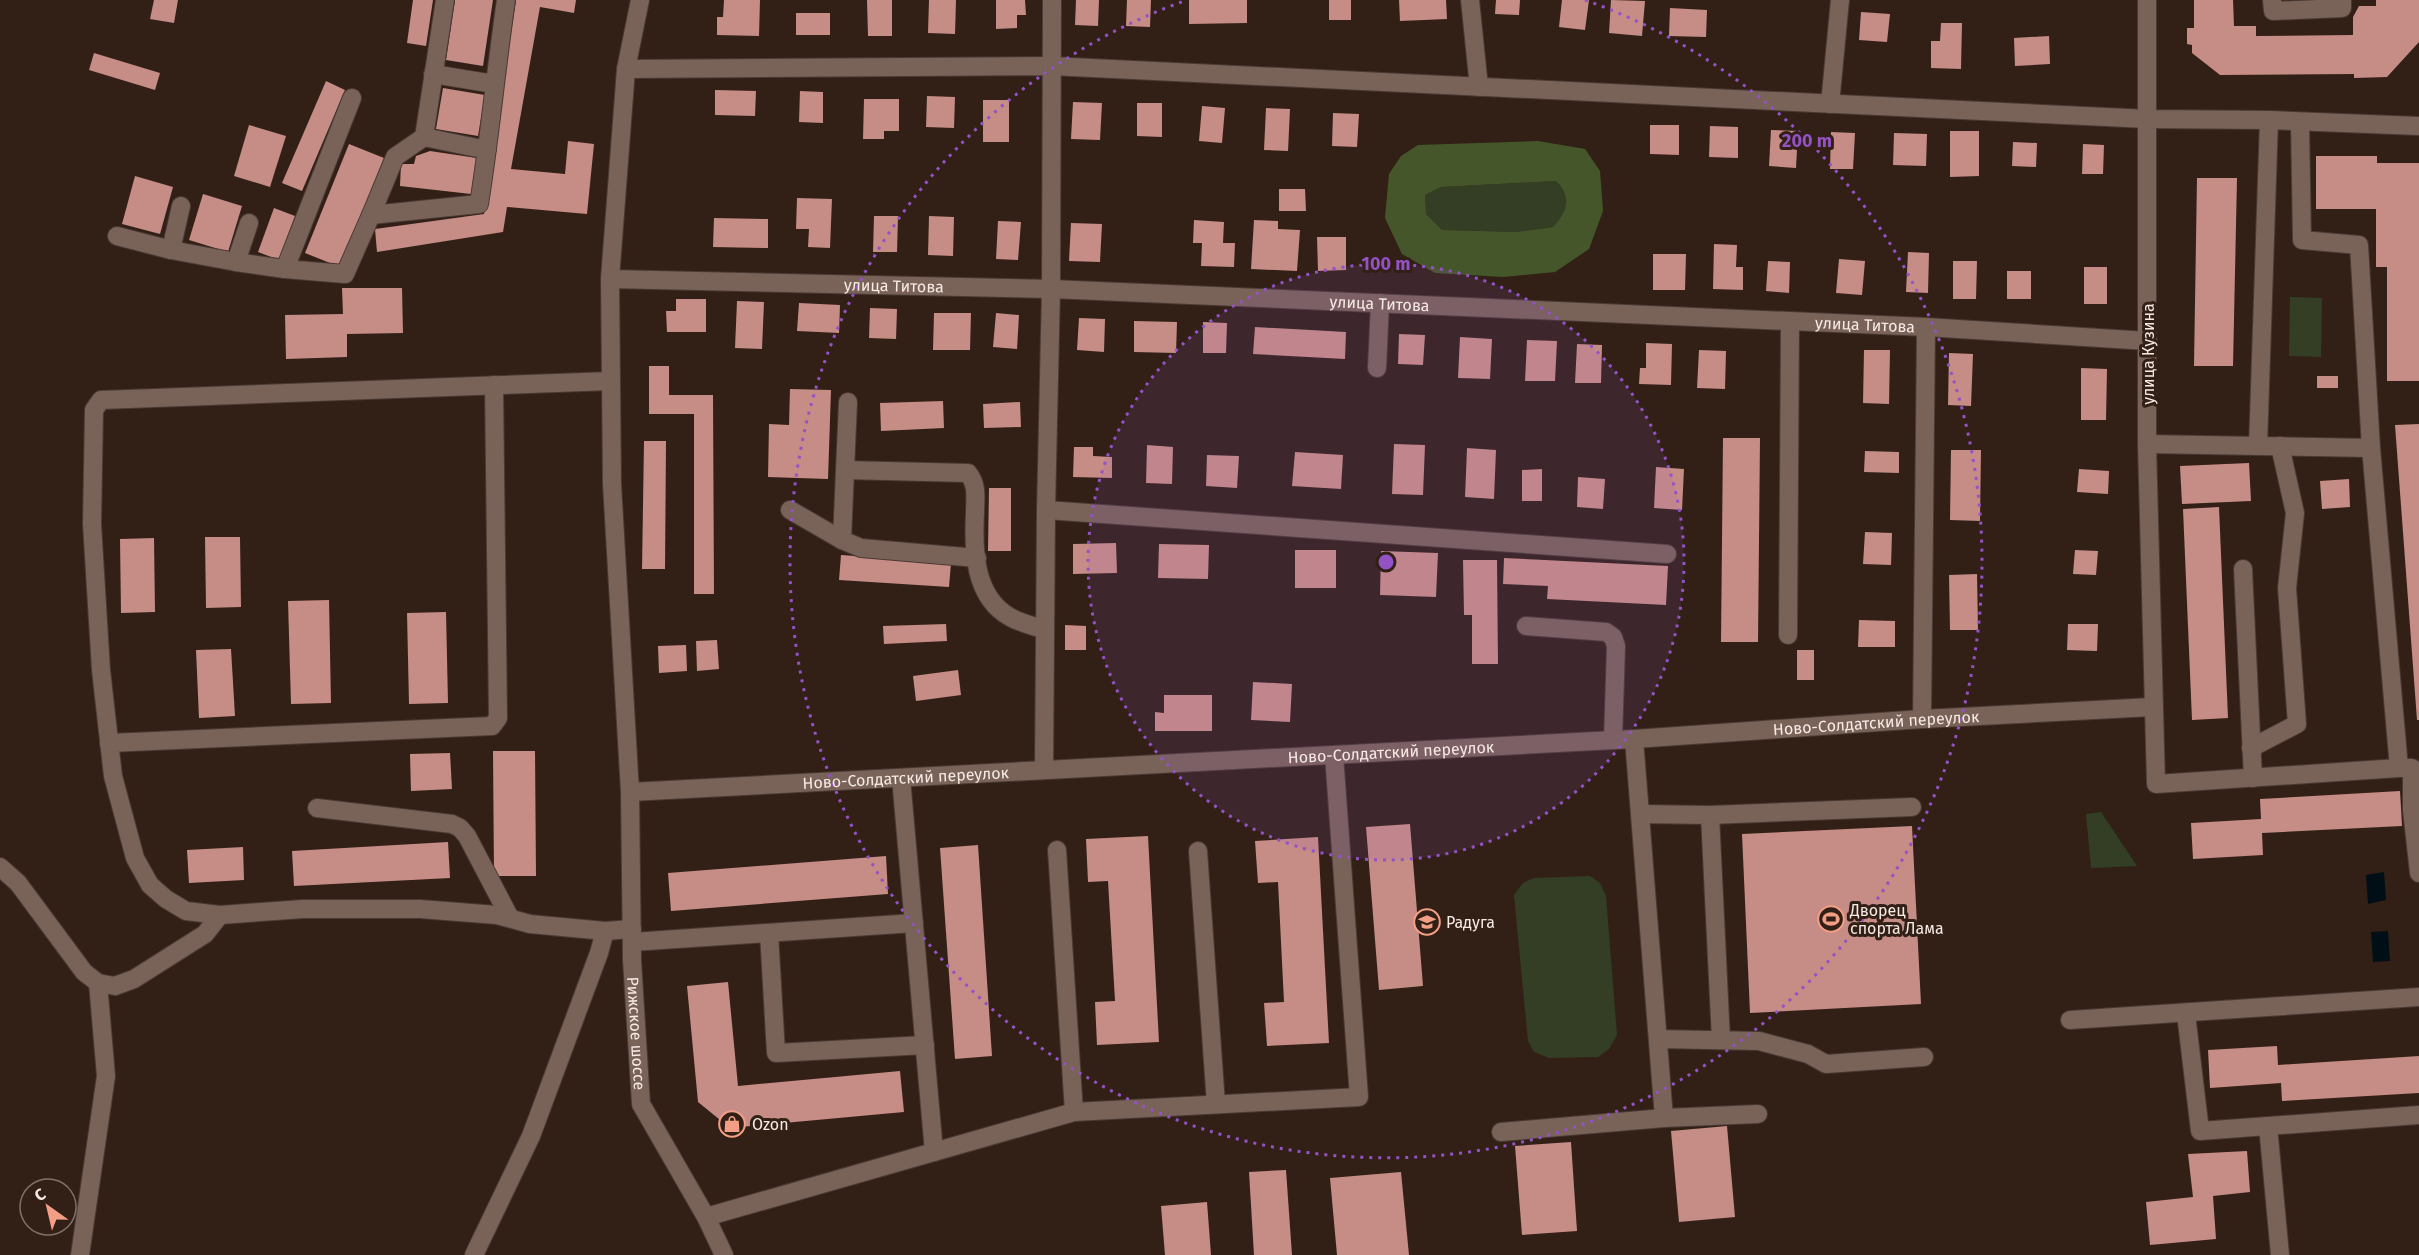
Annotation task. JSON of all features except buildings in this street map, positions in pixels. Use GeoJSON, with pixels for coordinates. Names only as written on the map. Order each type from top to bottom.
{"type":"FeatureCollection","features":[{"type":"Feature","properties":{"kind":"street"},"geometry":{"type":"LineString","coordinates":[[424,137],[445,0]]}},
{"type":"Feature","properties":{"kind":"street"},"geometry":{"type":"LineString","coordinates":[[371,215],[479,204],[506,0]]}},
{"type":"Feature","properties":{"kind":"street","name":"Рижское шоссе"},"geometry":{"type":"LineString","coordinates":[[640,0],[626,69],[610,279],[612,484],[630,792],[632,936],[641,1104],[706,1217],[724,1255]]}},
{"type":"Feature","properties":{"kind":"street"},"geometry":{"type":"LineString","coordinates":[[1044,770],[1051,289],[1052,0]]}},
{"type":"Feature","properties":{"kind":"street"},"geometry":{"type":"LineString","coordinates":[[1470,0],[1479,87]]}},
{"type":"Feature","properties":{"kind":"street"},"geometry":{"type":"LineString","coordinates":[[1830,104],[1840,0]]}},
{"type":"Feature","properties":{"kind":"street","name":"улица Кузина"},"geometry":{"type":"LineString","coordinates":[[2147,0],[2147,444],[2152,707],[2156,784],[2253,778]]}},
{"type":"Feature","properties":{"kind":"street"},"geometry":{"type":"LineString","coordinates":[[2272,0],[2272,11],[2342,8],[2342,0]]}},
{"type":"Feature","properties":{"kind":"street"},"geometry":{"type":"LineString","coordinates":[[626,69],[1051,66],[2148,119],[2269,120],[2419,126]]}},
{"type":"Feature","properties":{"kind":"street"},"geometry":{"type":"LineString","coordinates":[[433,74],[494,84]]}},
{"type":"Feature","properties":{"kind":"street"},"geometry":{"type":"LineString","coordinates":[[285,269],[352,98]]}},
{"type":"Feature","properties":{"kind":"street"},"geometry":{"type":"LineString","coordinates":[[2258,446],[2269,120]]}},
{"type":"Feature","properties":{"kind":"street"},"geometry":{"type":"LineString","coordinates":[[2300,123],[2302,240],[2359,245],[2371,448],[2399,768]]}},
{"type":"Feature","properties":{"kind":"street"},"geometry":{"type":"LineString","coordinates":[[117,236],[171,250],[237,262],[345,274],[395,157],[424,137],[487,150]]}},
{"type":"Feature","properties":{"kind":"street"},"geometry":{"type":"LineString","coordinates":[[171,250],[182,206]]}},
{"type":"Feature","properties":{"kind":"street"},"geometry":{"type":"LineString","coordinates":[[237,262],[249,224]]}},
{"type":"Feature","properties":{"kind":"street","name":"улица Титова"},"geometry":{"type":"LineString","coordinates":[[610,279],[1051,289],[1926,327],[2148,341]]}},
{"type":"Feature","properties":{"kind":"street"},"geometry":{"type":"LineString","coordinates":[[1377,368],[1380,303]]}},
{"type":"Feature","properties":{"kind":"street"},"geometry":{"type":"LineString","coordinates":[[1788,635],[1790,322]]}},
{"type":"Feature","properties":{"kind":"street"},"geometry":{"type":"LineString","coordinates":[[1922,719],[1926,327]]}},
{"type":"Feature","properties":{"kind":"street"},"geometry":{"type":"LineString","coordinates":[[611,381],[101,400],[94,410],[92,524],[101,670],[113,776],[135,858],[150,885],[166,899],[186,911],[220,915],[303,909],[465,911],[510,918],[530,924],[605,931],[632,936],[769,933],[914,923]]}},
{"type":"Feature","properties":{"kind":"street"},"geometry":{"type":"LineString","coordinates":[[110,743],[492,726],[498,718],[494,385]]}},
{"type":"Feature","properties":{"kind":"street"},"geometry":{"type":"LineString","coordinates":[[842,540],[848,402]]}},
{"type":"Feature","properties":{"kind":"street"},"geometry":{"type":"LineString","coordinates":[[2147,444],[2371,448]]}},
{"type":"Feature","properties":{"kind":"street"},"geometry":{"type":"LineString","coordinates":[[2251,748],[2297,724],[2287,588],[2295,513],[2280,446]]}},
{"type":"Feature","properties":{"kind":"street"},"geometry":{"type":"LineString","coordinates":[[844,470],[968,473],[974,480],[976,492],[974,536],[980,580],[989,600],[1010,618],[1045,630]]}},
{"type":"Feature","properties":{"kind":"street"},"geometry":{"type":"LineString","coordinates":[[790,510],[842,540],[861,548],[977,558]]}},
{"type":"Feature","properties":{"kind":"street"},"geometry":{"type":"LineString","coordinates":[[1046,510],[1668,554]]}},
{"type":"Feature","properties":{"kind":"street"},"geometry":{"type":"LineString","coordinates":[[2244,569],[2253,778],[2412,768],[2412,810],[2419,873]]}},
{"type":"Feature","properties":{"kind":"street"},"geometry":{"type":"LineString","coordinates":[[1526,626],[1606,632],[1613,637],[1616,646],[1613,740]]}},
{"type":"Feature","properties":{"kind":"street","name":"Ново-Солдатский переулок"},"geometry":{"type":"LineString","coordinates":[[630,792],[1634,739],[1922,719],[2152,707]]}},
{"type":"Feature","properties":{"kind":"street"},"geometry":{"type":"LineString","coordinates":[[1634,739],[1664,1118]]}},
{"type":"Feature","properties":{"kind":"street"},"geometry":{"type":"LineString","coordinates":[[706,1217],[1074,1112],[1359,1097],[1334,755]]}},
{"type":"Feature","properties":{"kind":"street"},"geometry":{"type":"LineString","coordinates":[[901,778],[934,1152]]}},
{"type":"Feature","properties":{"kind":"street"},"geometry":{"type":"LineString","coordinates":[[1640,814],[1710,815],[1912,807]]}},
{"type":"Feature","properties":{"kind":"street"},"geometry":{"type":"LineString","coordinates":[[317,808],[452,824],[460,828],[467,836],[510,918]]}},
{"type":"Feature","properties":{"kind":"street"},"geometry":{"type":"LineString","coordinates":[[1710,815],[1721,1040]]}},
{"type":"Feature","properties":{"kind":"street"},"geometry":{"type":"LineString","coordinates":[[1057,850],[1074,1112]]}},
{"type":"Feature","properties":{"kind":"street"},"geometry":{"type":"LineString","coordinates":[[1198,850],[1216,1104]]}},
{"type":"Feature","properties":{"kind":"street"},"geometry":{"type":"LineString","coordinates":[[0,867],[18,883],[84,972],[98,983],[115,986],[134,979],[205,934],[220,915]]}},
{"type":"Feature","properties":{"kind":"street"},"geometry":{"type":"LineString","coordinates":[[474,1255],[531,1136],[599,953],[605,931]]}},
{"type":"Feature","properties":{"kind":"street"},"geometry":{"type":"LineString","coordinates":[[769,933],[776,1053],[925,1045]]}},
{"type":"Feature","properties":{"kind":"street"},"geometry":{"type":"LineString","coordinates":[[80,1255],[106,1076],[98,983]]}},
{"type":"Feature","properties":{"kind":"street"},"geometry":{"type":"LineString","coordinates":[[2070,1020],[2419,997]]}},
{"type":"Feature","properties":{"kind":"street"},"geometry":{"type":"LineString","coordinates":[[2186,1014],[2200,1131],[2419,1115]]}},
{"type":"Feature","properties":{"kind":"street"},"geometry":{"type":"LineString","coordinates":[[1658,1039],[1758,1041],[1808,1054],[1826,1064],[1924,1057]]}},
{"type":"Feature","properties":{"kind":"street"},"geometry":{"type":"LineString","coordinates":[[1501,1132],[1664,1118],[1758,1114]]}},
{"type":"Feature","properties":{"kind":"street"},"geometry":{"type":"LineString","coordinates":[[2268,1126],[2280,1255]]}},
{"type":"Feature","properties":{"kind":"green space"},"geometry":{"type":"Polygon","coordinates":[[[1538,141],[1585,149],[1600,171],[1603,211],[1589,249],[1555,272],[1503,277],[1435,273],[1402,254],[1385,218],[1389,174],[1401,156],[1418,145],[1538,141]],[[1556,181],[1441,187],[1425,195],[1426,214],[1442,230],[1516,232],[1553,227],[1565,210],[1566,198],[1556,181]]]}},
{"type":"Feature","properties":{"kind":"green space"},"geometry":{"type":"Polygon","coordinates":[[[1556,181],[1565,193],[1567,204],[1563,215],[1553,227],[1516,232],[1442,230],[1426,214],[1425,195],[1441,187],[1556,181]]]}},
{"type":"Feature","properties":{"kind":"green space"},"geometry":{"type":"Polygon","coordinates":[[[2290,297],[2322,298],[2321,357],[2289,356],[2290,297]]]}},
{"type":"Feature","properties":{"kind":"green space"},"geometry":{"type":"Polygon","coordinates":[[[2101,812],[2137,866],[2091,868],[2086,814],[2101,812]]]}},
{"type":"Feature","properties":{"kind":"green space"},"geometry":{"type":"Polygon","coordinates":[[[1590,876],[1600,883],[1606,896],[1617,1035],[1609,1049],[1598,1057],[1549,1058],[1534,1052],[1528,1041],[1514,895],[1523,883],[1534,878],[1590,876]]]}},
{"type":"Feature","properties":{"kind":"shaded area"},"geometry":{"type":"Polygon","coordinates":[[[2384,872],[2386,900],[2368,904],[2366,875],[2384,872]]]}},
{"type":"Feature","properties":{"kind":"shaded area"},"geometry":{"type":"Polygon","coordinates":[[[2388,931],[2390,961],[2373,962],[2371,932],[2388,931]]]}},
{"type":"Feature","properties":{"kind":"place","name":"Дворец спорта Лама"},"geometry":{"type":"Point","coordinates":[1831,919]}},
{"type":"Feature","properties":{"kind":"place","name":"Радуга"},"geometry":{"type":"Point","coordinates":[1427,922]}},
{"type":"Feature","properties":{"kind":"place","name":"Ozon"},"geometry":{"type":"Point","coordinates":[732,1124]}}]}
